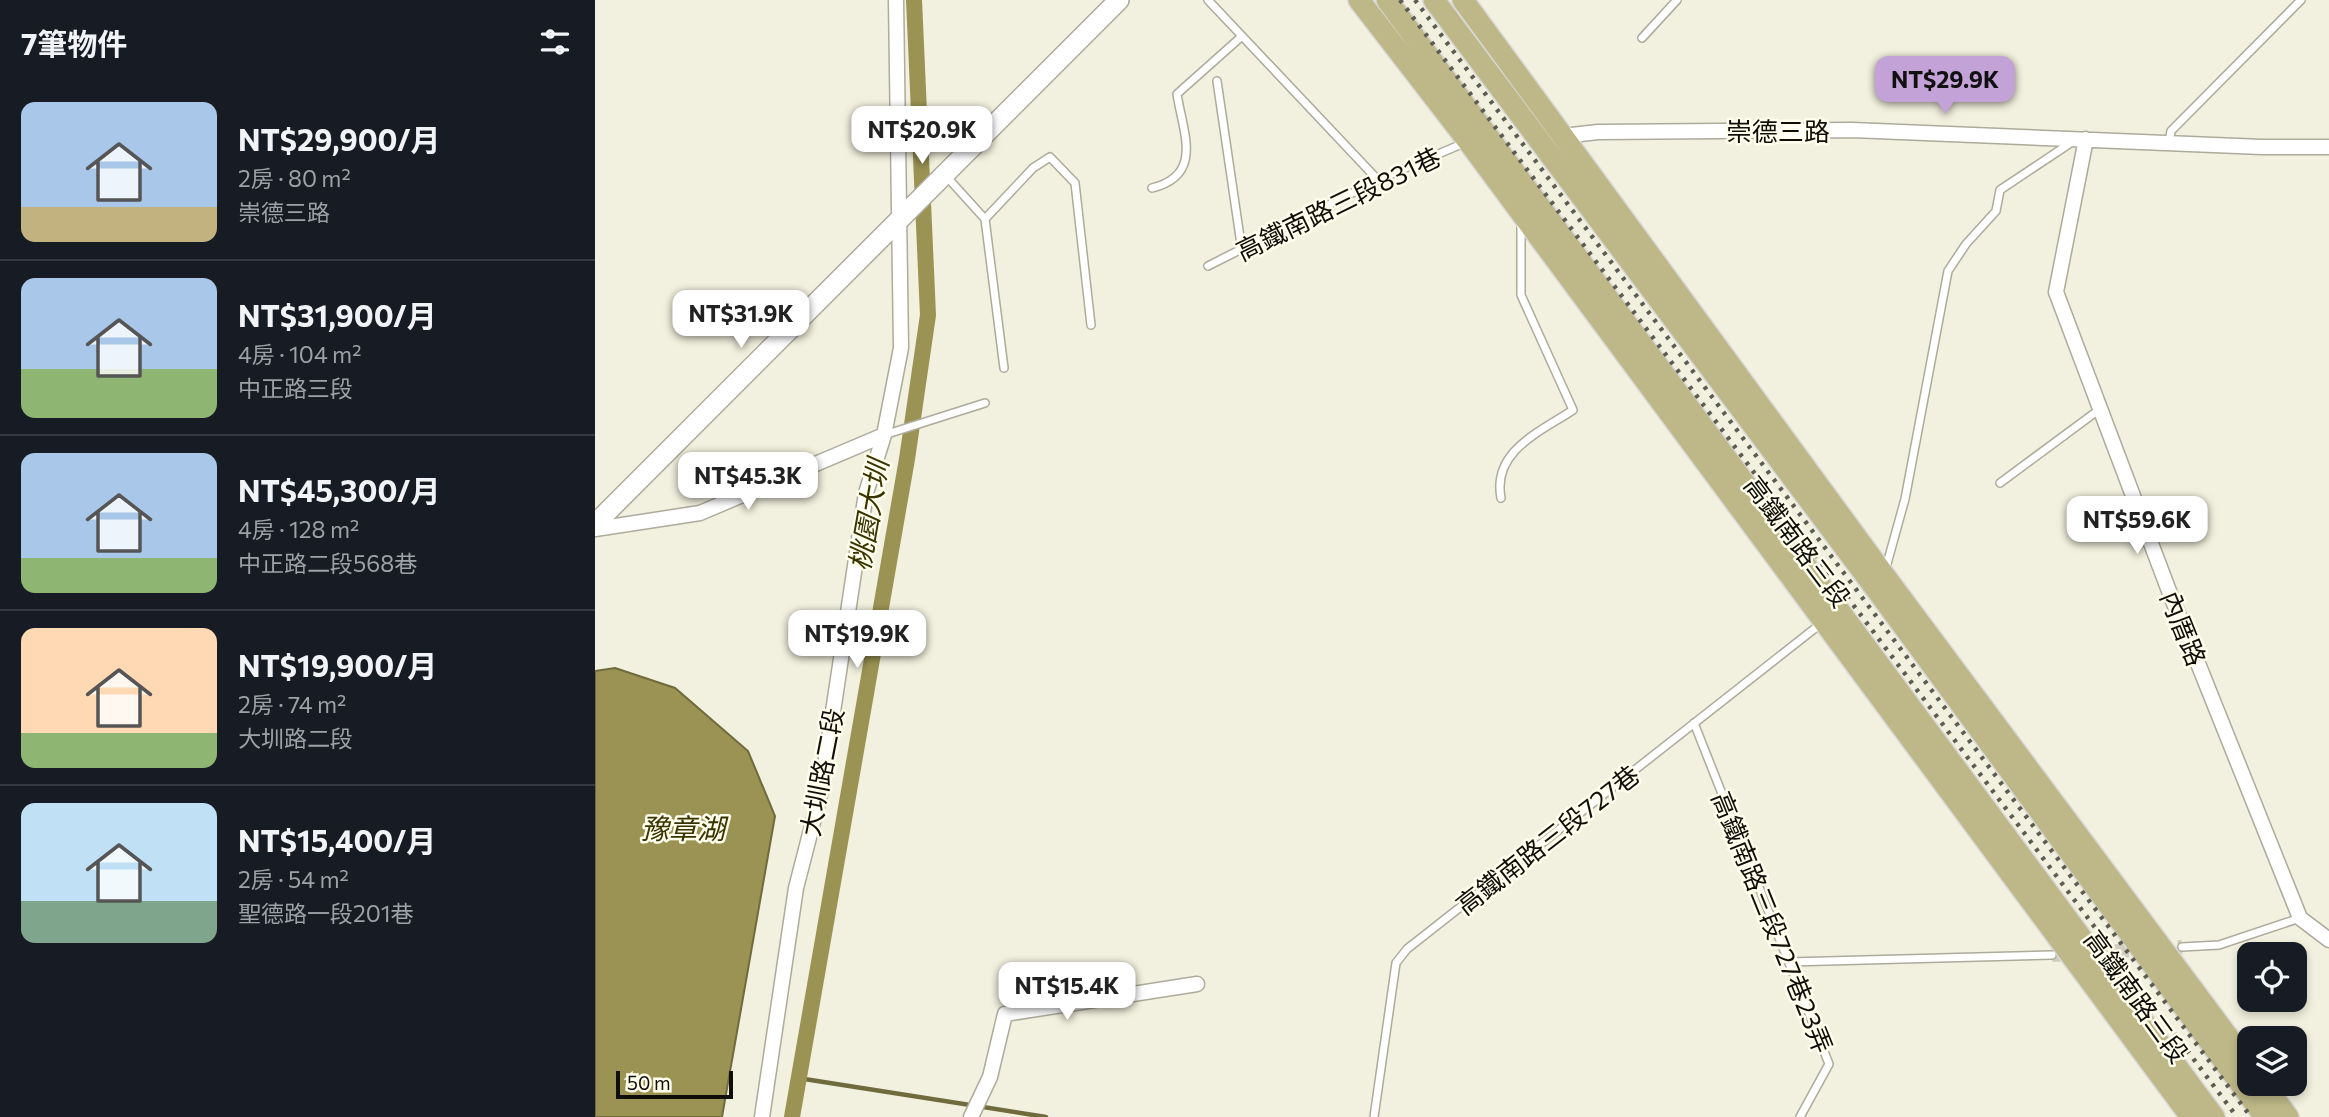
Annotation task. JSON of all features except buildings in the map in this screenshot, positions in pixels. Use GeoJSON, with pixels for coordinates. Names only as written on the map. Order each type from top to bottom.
{"type":"FeatureCollection","features":[{"type":"Feature","properties":{"kind":"main road"},"geometry":{"type":"LineString","coordinates":[[595,526],[900,220],[950,166],[1119,0]]}},
{"type":"Feature","properties":{"kind":"main road","name":"高鐵南路三段"},"geometry":{"type":"LineString","coordinates":[[1359,0],[1468,141],[2191,1117]]}},
{"type":"Feature","properties":{"kind":"main road","name":"高鐵南路三段"},"geometry":{"type":"LineString","coordinates":[[1387,0],[2214,1117]]}},
{"type":"Feature","properties":{"kind":"main road","name":"高鐵南路三段"},"geometry":{"type":"LineString","coordinates":[[1434,0],[2265,1117]]}},
{"type":"Feature","properties":{"kind":"main road","name":"高鐵南路三段"},"geometry":{"type":"LineString","coordinates":[[1463,0],[1884,575],[2237,1049]]}},
{"type":"Feature","properties":{"kind":"main road"},"geometry":{"type":"LineString","coordinates":[[1754,427],[1805,466]]}},
{"type":"Feature","properties":{"kind":"main road"},"geometry":{"type":"LineString","coordinates":[[2273,1096],[2288,1117]]}},
{"type":"Feature","properties":{"kind":"street","name":"大圳路二段"},"geometry":{"type":"LineString","coordinates":[[762,1117],[796,888],[821,791],[866,493],[884,435],[901,348],[896,0]]}},
{"type":"Feature","properties":{"kind":"street","name":"崇德三路"},"geometry":{"type":"LineString","coordinates":[[1563,136],[1598,132],[1852,130],[2262,147],[2329,146]]}},
{"type":"Feature","properties":{"kind":"street","name":"內厝路"},"geometry":{"type":"LineString","coordinates":[[2086,139],[2056,292],[2300,918]]}},
{"type":"Feature","properties":{"kind":"street"},"geometry":{"type":"LineString","coordinates":[[595,526],[700,513],[884,435]]}},
{"type":"Feature","properties":{"kind":"street"},"geometry":{"type":"LineString","coordinates":[[2300,918],[2329,940]]}},
{"type":"Feature","properties":{"kind":"street"},"geometry":{"type":"LineString","coordinates":[[973,1110],[990,1077],[1005,1014],[1197,984]]}},
{"type":"Feature","properties":{"kind":"lane"},"geometry":{"type":"LineString","coordinates":[[1208,0],[1378,180]]}},
{"type":"Feature","properties":{"kind":"lane"},"geometry":{"type":"LineString","coordinates":[[1642,38],[1677,0]]}},
{"type":"Feature","properties":{"kind":"lane"},"geometry":{"type":"LineString","coordinates":[[2169,142],[2171,131],[2301,0]]}},
{"type":"Feature","properties":{"kind":"lane"},"geometry":{"type":"LineString","coordinates":[[1152,188],[1170,183],[1182,172],[1188,157],[1177,94],[1241,37]]}},
{"type":"Feature","properties":{"kind":"lane"},"geometry":{"type":"LineString","coordinates":[[1217,81],[1242,251]]}},
{"type":"Feature","properties":{"kind":"lane"},"geometry":{"type":"LineString","coordinates":[[1884,575],[1905,499],[1948,271],[1966,244],[1996,211],[2000,190],[2063,146],[2086,139]]}},
{"type":"Feature","properties":{"kind":"lane","name":"高鐵南路三段831巷"},"geometry":{"type":"LineString","coordinates":[[1208,266],[1378,180],[1468,141]]}},
{"type":"Feature","properties":{"kind":"lane"},"geometry":{"type":"LineString","coordinates":[[985,219],[1033,168],[1050,158],[1063,170],[1075,183],[1091,325]]}},
{"type":"Feature","properties":{"kind":"lane"},"geometry":{"type":"LineString","coordinates":[[950,166],[985,219],[1004,368]]}},
{"type":"Feature","properties":{"kind":"lane"},"geometry":{"type":"LineString","coordinates":[[1501,498],[1499,484],[1505,462],[1518,446],[1573,410],[1521,295],[1522,215]]}},
{"type":"Feature","properties":{"kind":"lane"},"geometry":{"type":"LineString","coordinates":[[884,435],[985,403]]}},
{"type":"Feature","properties":{"kind":"lane"},"geometry":{"type":"LineString","coordinates":[[2000,483],[2101,409]]}},
{"type":"Feature","properties":{"kind":"lane","name":"高鐵南路三段727巷"},"geometry":{"type":"LineString","coordinates":[[1374,1117],[1396,963],[1407,949],[1823,622]]}},
{"type":"Feature","properties":{"kind":"lane","name":"高鐵南路三段727巷23弄"},"geometry":{"type":"LineString","coordinates":[[1694,723],[1829,1064],[1800,1117]]}},
{"type":"Feature","properties":{"kind":"lane"},"geometry":{"type":"LineString","coordinates":[[2182,947],[2220,945],[2300,918]]}},
{"type":"Feature","properties":{"kind":"lane"},"geometry":{"type":"LineString","coordinates":[[1789,962],[2052,955]]}},
{"type":"Feature","properties":{"kind":"water","name":"豫章湖"},"geometry":{"type":"Polygon","coordinates":[[[615,668],[675,688],[748,751],[775,816],[722,1117],[595,1117],[595,671],[615,668]]]}},
{"type":"Feature","properties":{"kind":"waterway","name":"桃園大圳"},"geometry":{"type":"LineString","coordinates":[[792,1117],[907,459],[928,315],[914,0]]}},
{"type":"Feature","properties":{"kind":"waterway"},"geometry":{"type":"LineString","coordinates":[[798,1078],[1046,1117]]}},
{"type":"Feature","properties":{"kind":"tunnel"},"geometry":{"type":"LineString","coordinates":[[2052,955],[2182,947]]}},
{"type":"Feature","properties":{"kind":"railway"},"geometry":{"type":"LineString","coordinates":[[1400,0],[2237,1117]]}},
{"type":"Feature","properties":{"kind":"railway"},"geometry":{"type":"LineString","coordinates":[[1415,0],[2251,1117]]}}]}
